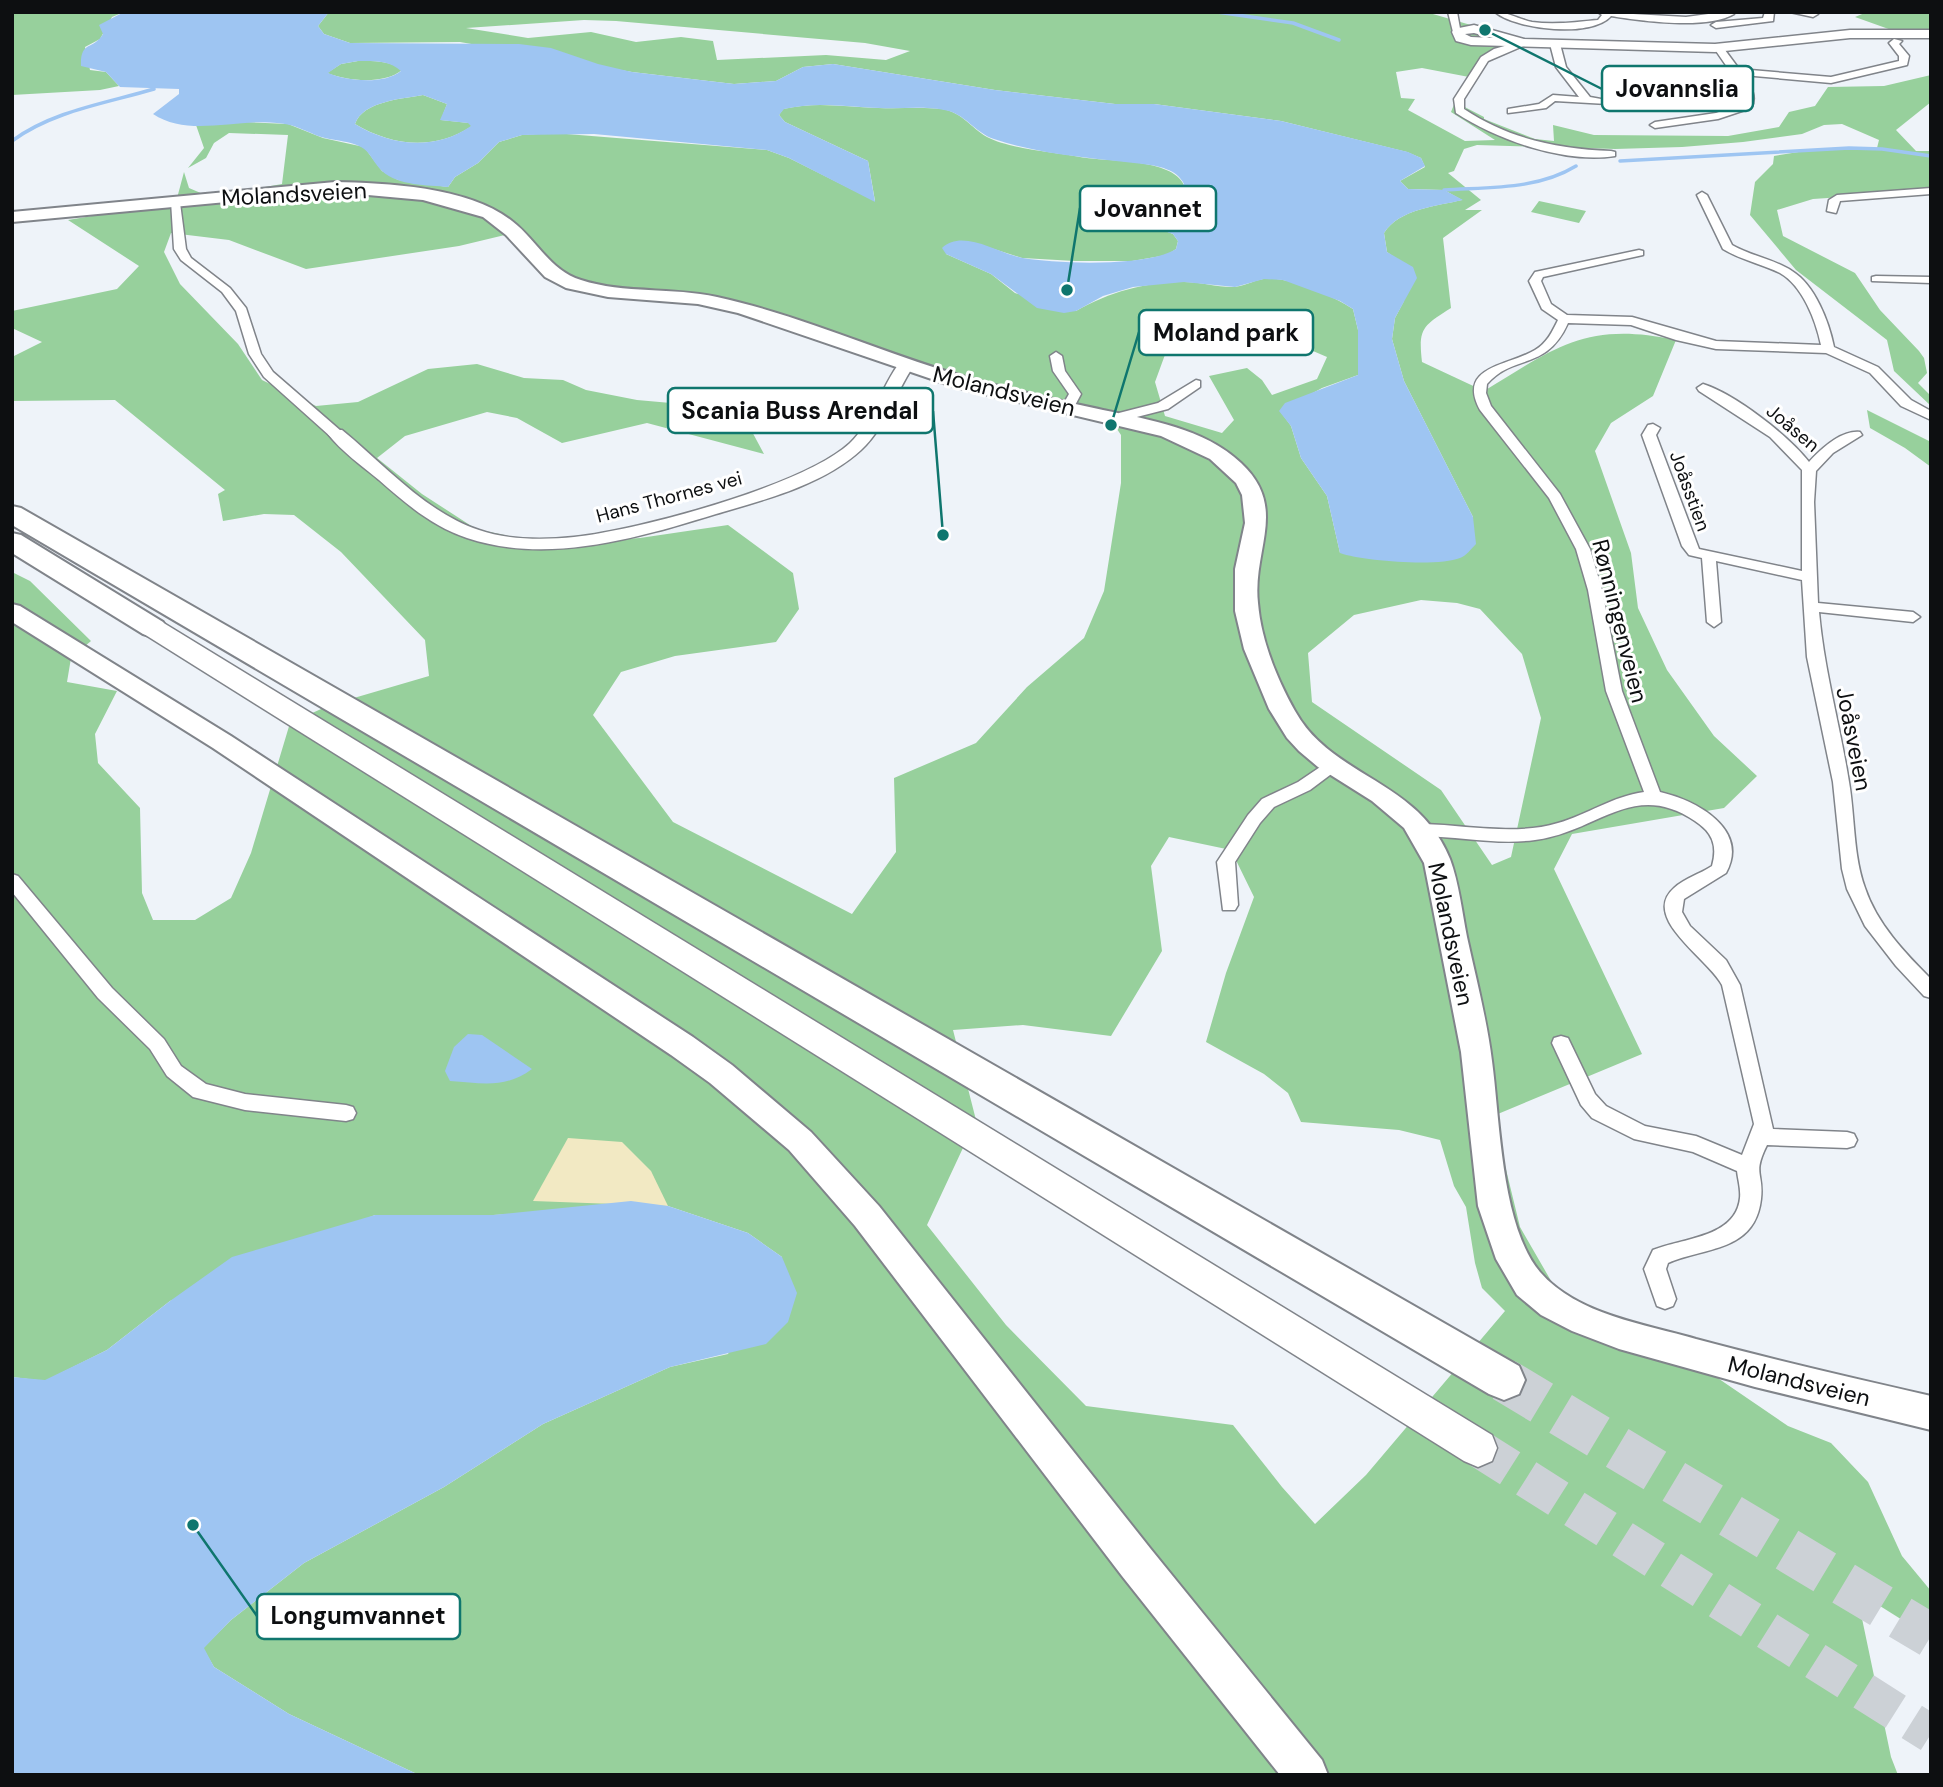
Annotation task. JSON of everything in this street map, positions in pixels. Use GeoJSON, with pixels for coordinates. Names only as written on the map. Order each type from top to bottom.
{"type":"FeatureCollection","features":[{"type":"Feature","properties":{"kind":"highway"},"geometry":{"type":"LineString","coordinates":[[12,514],[1504,1380]]}},
{"type":"Feature","properties":{"kind":"highway"},"geometry":{"type":"LineString","coordinates":[[12,541],[1478,1448]]}},
{"type":"Feature","properties":{"kind":"main road","name":"Molandsveien"},"geometry":{"type":"LineString","coordinates":[[12,217],[335,187],[373,188],[452,202],[498,219],[546,270],[569,282],[599,289],[718,302],[964,383],[1171,433],[1196,443],[1225,460],[1246,480],[1257,504],[1258,518],[1245,583],[1246,600],[1268,680],[1284,715],[1304,742],[1332,765],[1396,803],[1423,830],[1438,863],[1476,1052],[1494,1206],[1513,1259],[1530,1284],[1553,1304],[1584,1320],[1619,1333],[1755,1371],[1931,1413]]}},
{"type":"Feature","properties":{"kind":"main road"},"geometry":{"type":"LineString","coordinates":[[12,611],[222,742],[682,1045],[740,1089],[800,1141],[867,1216],[1136,1562],[1307,1775]]}},
{"type":"Feature","properties":{"kind":"main road"},"geometry":{"type":"LineString","coordinates":[[12,622],[289,799],[674,1055],[713,1083],[788,1148],[855,1223],[1024,1447],[1283,1775]]}},
{"type":"Feature","properties":{"kind":"street"},"geometry":{"type":"LineString","coordinates":[[1452,12],[1461,36],[1525,43],[1719,48],[1850,34],[1931,34]]}},
{"type":"Feature","properties":{"kind":"street"},"geometry":{"type":"LineString","coordinates":[[1499,12],[1513,19],[1548,27],[1601,22],[1605,13],[1639,17],[1717,18],[1729,15],[1727,12]]}},
{"type":"Feature","properties":{"kind":"street"},"geometry":{"type":"LineString","coordinates":[[1716,25],[1764,21],[1770,19],[1769,12]]}},
{"type":"Feature","properties":{"kind":"street"},"geometry":{"type":"LineString","coordinates":[[1794,12],[1813,14]]}},
{"type":"Feature","properties":{"kind":"street"},"geometry":{"type":"LineString","coordinates":[[1736,72],[1831,80],[1859,75],[1904,63],[1905,56],[1894,43],[1897,41]]}},
{"type":"Feature","properties":{"kind":"street"},"geometry":{"type":"LineString","coordinates":[[1525,43],[1493,53],[1481,63],[1457,104],[1460,111],[1471,119],[1517,139],[1578,152],[1611,154]]}},
{"type":"Feature","properties":{"kind":"street"},"geometry":{"type":"LineString","coordinates":[[1555,44],[1561,66],[1587,100]]}},
{"type":"Feature","properties":{"kind":"street"},"geometry":{"type":"LineString","coordinates":[[1655,125],[1725,114],[1747,106],[1748,90],[1719,48]]}},
{"type":"Feature","properties":{"kind":"street"},"geometry":{"type":"LineString","coordinates":[[1512,111],[1542,106],[1548,100],[1607,101]]}},
{"type":"Feature","properties":{"kind":"street"},"geometry":{"type":"LineString","coordinates":[[1832,211],[1837,198],[1931,191]]}},
{"type":"Feature","properties":{"kind":"street"},"geometry":{"type":"LineString","coordinates":[[1702,195],[1727,247],[1788,273],[1800,283],[1823,328],[1828,349]]}},
{"type":"Feature","properties":{"kind":"street"},"geometry":{"type":"LineString","coordinates":[[175,203],[180,249],[187,260],[226,290],[242,311],[255,354],[268,374],[336,434]]}},
{"type":"Feature","properties":{"kind":"street"},"geometry":{"type":"LineString","coordinates":[[1639,253],[1539,274],[1535,281],[1542,300],[1564,318],[1632,321],[1680,337],[1716,345],[1828,349],[1874,370],[1906,403],[1931,416]]}},
{"type":"Feature","properties":{"kind":"street"},"geometry":{"type":"LineString","coordinates":[[1876,279],[1931,280]]}},
{"type":"Feature","properties":{"kind":"street","name":"Rønningenveien"},"geometry":{"type":"LineString","coordinates":[[1564,318],[1548,347],[1534,356],[1485,377],[1478,386],[1478,396],[1515,448],[1555,496],[1583,550],[1595,590],[1614,691],[1654,797]]}},
{"type":"Feature","properties":{"kind":"street"},"geometry":{"type":"LineString","coordinates":[[1056,356],[1059,371],[1075,394],[1067,408]]}},
{"type":"Feature","properties":{"kind":"street","name":"Hans Thornes vei"},"geometry":{"type":"LineString","coordinates":[[336,434],[435,517],[474,535],[528,542],[573,542],[625,535],[764,492],[826,467],[858,444],[880,411],[894,380],[906,365]]}},
{"type":"Feature","properties":{"kind":"street"},"geometry":{"type":"LineString","coordinates":[[1120,420],[1124,416],[1163,406],[1196,384]]}},
{"type":"Feature","properties":{"kind":"street","name":"Joåsen"},"geometry":{"type":"LineString","coordinates":[[1703,388],[1783,440],[1799,455],[1809,470],[1828,450],[1855,435]]}},
{"type":"Feature","properties":{"kind":"street","name":"Joåsstien"},"geometry":{"type":"LineString","coordinates":[[1653,428],[1649,435],[1689,546],[1698,554],[1709,557],[1809,578]]}},
{"type":"Feature","properties":{"kind":"street","name":"Joåsveien"},"geometry":{"type":"LineString","coordinates":[[1809,470],[1809,578],[1819,684],[1829,717],[1839,769],[1847,848],[1856,888],[1871,922],[1902,961],[1931,991]]}},
{"type":"Feature","properties":{"kind":"street","name":"Joåsstien"},"geometry":{"type":"LineString","coordinates":[[1709,557],[1714,622]]}},
{"type":"Feature","properties":{"kind":"street"},"geometry":{"type":"LineString","coordinates":[[1811,607],[1913,617]]}},
{"type":"Feature","properties":{"kind":"street"},"geometry":{"type":"LineString","coordinates":[[1229,905],[1226,862],[1254,818],[1268,803],[1304,786],[1332,765]]}},
{"type":"Feature","properties":{"kind":"street"},"geometry":{"type":"LineString","coordinates":[[1423,830],[1538,834],[1565,827],[1626,801],[1654,797],[1692,808],[1713,825],[1723,840],[1725,854],[1720,869],[1679,893],[1671,903],[1671,909],[1676,922],[1723,969],[1731,985],[1763,1124],[1763,1137],[1747,1166],[1750,1202],[1739,1228],[1726,1238],[1668,1252],[1660,1257],[1655,1269],[1665,1299]]}},
{"type":"Feature","properties":{"kind":"street"},"geometry":{"type":"LineString","coordinates":[[12,880],[105,993],[157,1044],[174,1071],[200,1091],[245,1102],[346,1113]]}},
{"type":"Feature","properties":{"kind":"street"},"geometry":{"type":"LineString","coordinates":[[1561,1043],[1588,1099],[1599,1112],[1641,1133],[1696,1144],[1747,1166]]}},
{"type":"Feature","properties":{"kind":"street"},"geometry":{"type":"LineString","coordinates":[[1763,1137],[1847,1140]]}},
{"type":"Feature","properties":{"kind":"green space"},"geometry":{"type":"Polygon","coordinates":[[[12,12],[124,12],[112,17],[100,39],[85,47],[90,70],[106,72],[119,86],[100,90],[12,95],[12,12]]]}},
{"type":"Feature","properties":{"kind":"green space"},"geometry":{"type":"Polygon","coordinates":[[[329,12],[1426,12],[1512,37],[1469,77],[1422,68],[1396,72],[1401,98],[1415,99],[1408,110],[1465,141],[1495,140],[1451,112],[1455,102],[1484,119],[1535,139],[1554,141],[1553,125],[1594,135],[1728,136],[1779,127],[1789,112],[1815,106],[1828,87],[1884,86],[1931,75],[1931,102],[1896,130],[1916,151],[1931,151],[1931,191],[1813,199],[1777,210],[1783,236],[1855,273],[1880,310],[1919,351],[1924,358],[1927,373],[1918,383],[1931,396],[1931,406],[1894,371],[1887,340],[1796,270],[1750,215],[1755,182],[1773,164],[1774,156],[1811,150],[1877,148],[1879,140],[1842,124],[1824,125],[1802,134],[1682,147],[1615,149],[1477,145],[1464,149],[1454,171],[1448,173],[1481,200],[1465,210],[1482,210],[1443,238],[1451,308],[1428,324],[1421,342],[1422,362],[1484,391],[1553,351],[1595,336],[1645,335],[1676,340],[1653,396],[1611,423],[1595,451],[1631,553],[1638,608],[1667,670],[1714,736],[1757,776],[1724,808],[1572,834],[1554,869],[1642,1054],[1493,1116],[1520,1227],[1573,1319],[1703,1368],[1788,1426],[1831,1443],[1868,1482],[1902,1556],[1931,1591],[1931,1638],[1880,1606],[1860,1609],[1891,1757],[1898,1775],[419,1775],[289,1714],[214,1667],[203,1648],[231,1620],[304,1563],[444,1487],[543,1424],[670,1367],[728,1354],[782,1257],[748,1233],[668,1206],[493,1215],[375,1215],[170,1301],[107,1350],[45,1381],[12,1377],[12,572],[30,581],[91,641],[71,658],[67,682],[117,691],[95,734],[98,763],[140,808],[142,893],[153,920],[195,920],[231,898],[251,853],[290,723],[330,705],[429,676],[425,640],[341,552],[294,515],[264,514],[223,521],[218,494],[225,490],[115,400],[12,401],[12,357],[42,342],[12,328],[12,311],[117,289],[139,266],[68,220],[176,202],[184,172],[189,188],[210,197],[282,184],[288,135],[229,133],[214,143],[206,158],[188,168],[204,148],[196,125],[246,122],[288,124],[323,138],[364,147],[382,171],[398,180],[448,187],[455,177],[478,163],[499,142],[522,135],[554,133],[767,150],[789,158],[875,201],[868,161],[785,122],[779,115],[783,109],[819,105],[942,109],[955,113],[996,141],[1045,152],[1153,166],[1177,176],[1184,185],[1175,192],[1120,204],[1145,223],[1173,234],[1178,241],[1176,249],[1167,255],[1132,261],[1022,258],[975,243],[946,254],[991,274],[1015,293],[1076,311],[1128,289],[1169,282],[1232,287],[1263,279],[1284,280],[1334,298],[1353,309],[1358,330],[1358,375],[1322,388],[1280,411],[1291,426],[1301,458],[1327,496],[1340,553],[1473,517],[1404,381],[1392,339],[1395,318],[1404,301],[1398,260],[1387,252],[1384,233],[1391,225],[1409,214],[1462,200],[1444,190],[1408,189],[1400,181],[1425,167],[1421,158],[1407,152],[1281,121],[1154,104],[1115,104],[995,90],[833,64],[803,67],[776,81],[734,84],[632,72],[460,42],[350,43],[324,34],[318,26],[329,12]],[[584,20],[466,28],[528,38],[591,32],[636,42],[681,37],[713,41],[717,60],[826,55],[886,60],[910,51],[865,43],[616,21],[584,20]],[[171,233],[164,252],[180,284],[238,344],[262,380],[316,406],[358,402],[428,369],[477,364],[524,378],[563,380],[586,390],[637,400],[716,407],[742,413],[764,454],[647,423],[562,443],[517,418],[487,412],[405,436],[377,458],[422,494],[476,529],[547,544],[640,538],[728,525],[793,573],[799,609],[776,642],[675,656],[621,672],[593,715],[673,822],[852,914],[896,852],[894,778],[976,743],[1027,687],[1084,638],[1104,591],[1121,483],[1121,435],[1111,420],[1035,400],[757,313],[631,291],[571,277],[536,249],[509,234],[459,246],[306,269],[229,240],[171,233]],[[1217,344],[1166,352],[1155,382],[1165,416],[1222,433],[1234,420],[1209,376],[1247,368],[1262,380],[1272,395],[1317,379],[1327,357],[1299,345],[1217,344]],[[1421,600],[1354,615],[1308,653],[1312,702],[1441,790],[1492,865],[1511,857],[1541,718],[1522,654],[1480,609],[1457,603],[1421,600]],[[1169,837],[1151,866],[1162,951],[1111,1036],[1023,1025],[953,1030],[976,1120],[927,1225],[1006,1325],[1086,1406],[1233,1425],[1315,1524],[1366,1475],[1505,1311],[1482,1288],[1466,1207],[1454,1186],[1440,1140],[1399,1130],[1301,1122],[1288,1093],[1264,1074],[1206,1042],[1226,973],[1254,897],[1231,850],[1169,837]]]}},
{"type":"Feature","properties":{"kind":"green space"},"geometry":{"type":"Polygon","coordinates":[[[1867,12],[1931,12],[1931,31],[1897,32],[1855,17],[1867,12]]]}},
{"type":"Feature","properties":{"kind":"green space"},"geometry":{"type":"Polygon","coordinates":[[[358,61],[387,63],[402,70],[376,80],[345,78],[327,73],[341,64],[358,61]]]}},
{"type":"Feature","properties":{"kind":"green space"},"geometry":{"type":"Polygon","coordinates":[[[423,95],[447,104],[441,120],[469,123],[472,126],[443,139],[413,143],[384,137],[355,124],[359,116],[374,106],[423,95]]]}},
{"type":"Feature","properties":{"kind":"green space"},"geometry":{"type":"Polygon","coordinates":[[[1539,201],[1586,211],[1579,223],[1531,212],[1539,201]]]}},
{"type":"Feature","properties":{"kind":"green space"},"geometry":{"type":"Polygon","coordinates":[[[1867,410],[1931,442],[1931,467],[1870,428],[1867,410]]]}},
{"type":"Feature","properties":{"kind":"sand"},"geometry":{"type":"Polygon","coordinates":[[[568,1138],[622,1142],[651,1171],[668,1206],[533,1201],[568,1138]]]}},
{"type":"Feature","properties":{"kind":"water"},"geometry":{"type":"Polygon","coordinates":[[[124,12],[329,12],[318,26],[324,34],[350,43],[519,44],[551,48],[632,72],[734,84],[776,81],[803,67],[833,64],[995,90],[1115,104],[1154,104],[1281,121],[1408,152],[1421,158],[1425,166],[1400,181],[1408,189],[1444,190],[1463,200],[1409,214],[1391,225],[1384,233],[1387,252],[1413,267],[1417,278],[1395,318],[1392,339],[1404,381],[1473,517],[1476,544],[1462,557],[1435,562],[1382,560],[1340,553],[1327,496],[1301,458],[1291,426],[1279,411],[1285,403],[1358,375],[1358,330],[1353,309],[1340,301],[1283,280],[1264,279],[1235,287],[1184,282],[1133,287],[1103,296],[1076,311],[1064,313],[1037,308],[991,274],[946,254],[942,248],[951,243],[971,241],[1013,256],[1079,263],[1145,259],[1163,255],[1176,249],[1178,241],[1173,234],[1116,215],[1112,209],[1120,204],[1175,192],[1184,184],[1177,175],[1166,169],[1012,144],[987,136],[958,115],[944,110],[820,105],[784,109],[779,115],[785,122],[868,161],[875,202],[789,158],[767,150],[594,134],[522,135],[499,142],[478,163],[455,177],[448,187],[414,184],[389,176],[361,147],[321,137],[290,125],[256,122],[185,125],[153,114],[179,94],[179,89],[120,87],[106,72],[81,66],[85,49],[103,34],[99,25],[124,12]],[[358,61],[341,64],[328,73],[345,78],[375,80],[401,71],[386,63],[358,61]],[[423,95],[374,106],[359,116],[355,124],[383,137],[413,143],[443,139],[471,126],[468,123],[440,120],[447,104],[423,95]]]}},
{"type":"Feature","properties":{"kind":"water"},"geometry":{"type":"Polygon","coordinates":[[[468,1034],[482,1035],[532,1069],[503,1082],[450,1081],[445,1071],[454,1047],[468,1034]]]}},
{"type":"Feature","properties":{"kind":"water"},"geometry":{"type":"Polygon","coordinates":[[[631,1201],[668,1206],[748,1233],[782,1257],[797,1293],[788,1322],[766,1344],[670,1367],[543,1424],[444,1487],[304,1563],[231,1620],[204,1648],[214,1667],[289,1714],[419,1775],[12,1775],[12,1377],[45,1380],[107,1350],[232,1257],[375,1215],[493,1215],[631,1201]]]}},
{"type":"Feature","properties":{"kind":"waterway"},"geometry":{"type":"LineString","coordinates":[[1217,12],[1293,23],[1339,40]]}},
{"type":"Feature","properties":{"kind":"waterway"},"geometry":{"type":"LineString","coordinates":[[12,141],[62,115],[154,89]]}},
{"type":"Feature","properties":{"kind":"waterway"},"geometry":{"type":"LineString","coordinates":[[1620,161],[1849,148],[1882,149],[1931,156]]}},
{"type":"Feature","properties":{"kind":"waterway"},"geometry":{"type":"LineString","coordinates":[[1444,190],[1529,183],[1561,174],[1576,166]]}},
{"type":"Feature","properties":{"kind":"tunnel"},"geometry":{"type":"LineString","coordinates":[[1504,1380],[1931,1636]]}},
{"type":"Feature","properties":{"kind":"tunnel"},"geometry":{"type":"LineString","coordinates":[[1478,1448],[1931,1734]]}},
{"type":"Feature","properties":{"kind":"place","name":"Jovannslia"},"geometry":{"type":"Point","coordinates":[1485,30]}},
{"type":"Feature","properties":{"kind":"place","name":"Jovannet"},"geometry":{"type":"Point","coordinates":[1067,290]}},
{"type":"Feature","properties":{"kind":"place","name":"Moland park"},"geometry":{"type":"Point","coordinates":[1111,425]}},
{"type":"Feature","properties":{"kind":"place","name":"Scania Buss Arendal"},"geometry":{"type":"Point","coordinates":[943,535]}},
{"type":"Feature","properties":{"kind":"place","name":"Longumvannet"},"geometry":{"type":"Point","coordinates":[193,1525]}}]}
